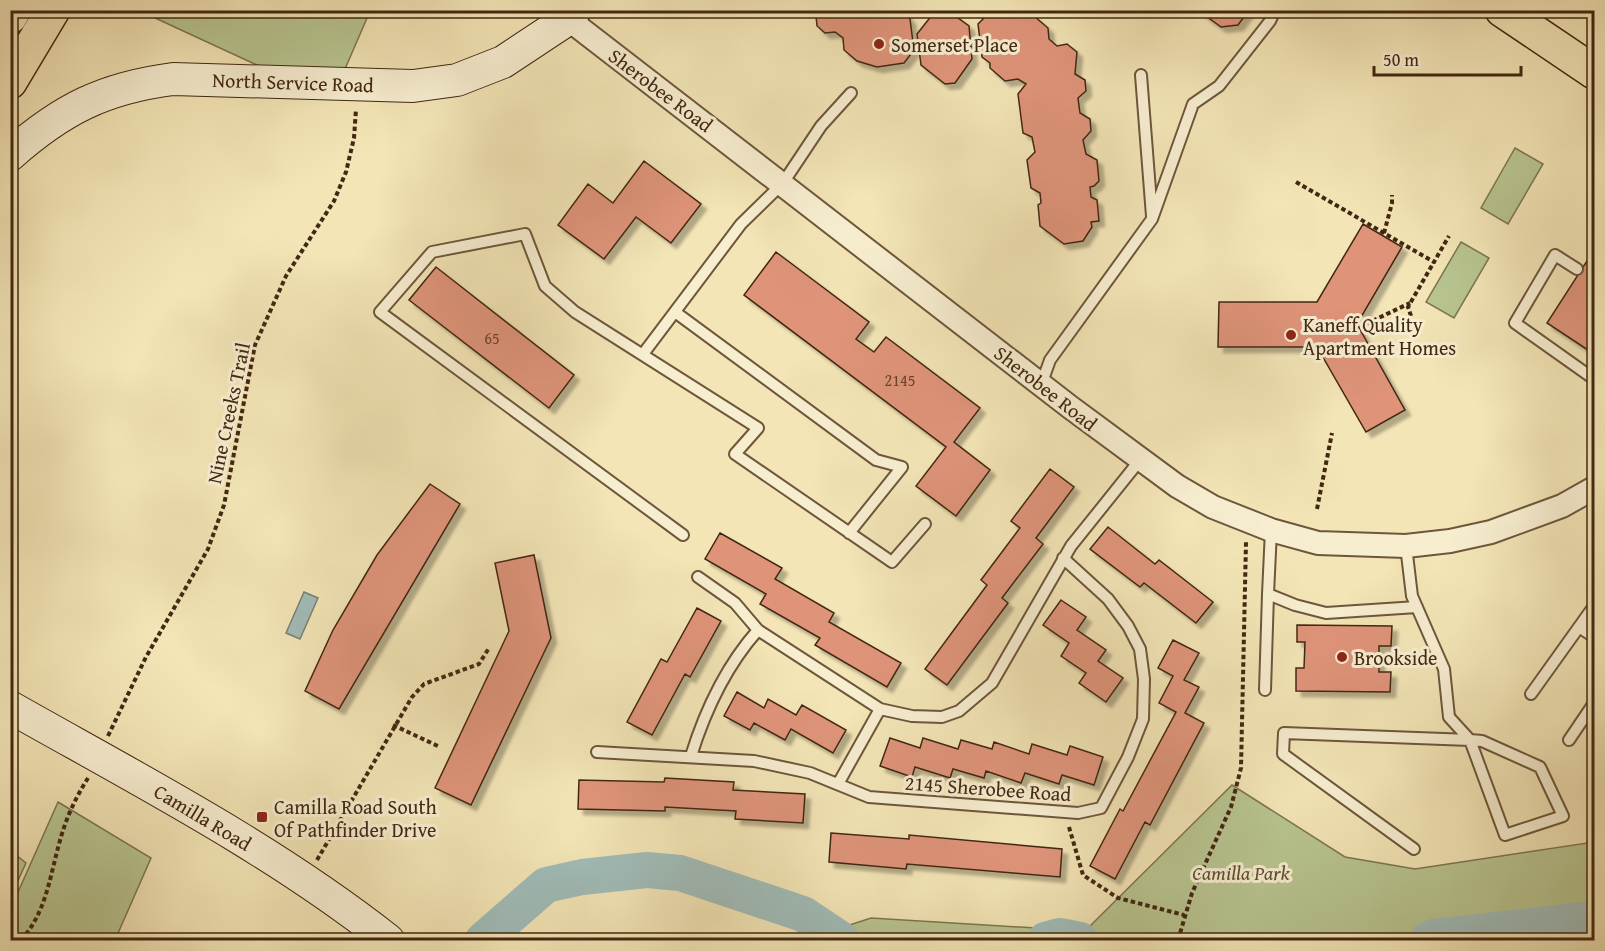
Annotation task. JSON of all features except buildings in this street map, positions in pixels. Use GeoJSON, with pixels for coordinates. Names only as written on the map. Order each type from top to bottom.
{"type":"FeatureCollection","features":[{"type":"Feature","properties":{"kind":"main road"},"geometry":{"type":"LineString","coordinates":[[10,17],[14,10]]}},
{"type":"Feature","properties":{"kind":"main road"},"geometry":{"type":"LineString","coordinates":[[10,82],[53,10]]}},
{"type":"Feature","properties":{"kind":"main road"},"geometry":{"type":"LineString","coordinates":[[1502,10],[1594,72]]}},
{"type":"Feature","properties":{"kind":"street","name":"North Service Road"},"geometry":{"type":"LineString","coordinates":[[10,155],[41,127],[96,96],[133,84],[172,79],[413,86],[457,80],[503,62],[571,15]]}},
{"type":"Feature","properties":{"kind":"street","name":"Sherobee Road"},"geometry":{"type":"LineString","coordinates":[[571,15],[1041,385],[1140,460],[1213,507],[1271,530],[1318,543],[1406,546],[1450,541],[1491,532],[1562,506],[1594,488]]}},
{"type":"Feature","properties":{"kind":"street","name":"Camilla Road"},"geometry":{"type":"LineString","coordinates":[[10,707],[219,824],[338,901],[388,940]]}},
{"type":"Feature","properties":{"kind":"lane"},"geometry":{"type":"LineString","coordinates":[[1041,385],[1050,360],[1152,219],[1193,104],[1219,86],[1270,21],[1275,10]]}},
{"type":"Feature","properties":{"kind":"lane"},"geometry":{"type":"LineString","coordinates":[[1141,75],[1152,219]]}},
{"type":"Feature","properties":{"kind":"lane"},"geometry":{"type":"LineString","coordinates":[[643,354],[741,224],[783,183],[821,126],[851,93]]}},
{"type":"Feature","properties":{"kind":"lane"},"geometry":{"type":"LineString","coordinates":[[682,535],[380,312],[432,252],[525,234],[545,286],[575,312],[758,428],[735,454],[892,562],[925,524]]}},
{"type":"Feature","properties":{"kind":"lane"},"geometry":{"type":"LineString","coordinates":[[1577,269],[1555,255],[1515,322],[1594,379]]}},
{"type":"Feature","properties":{"kind":"lane"},"geometry":{"type":"LineString","coordinates":[[675,312],[876,460],[902,467],[849,533]]}},
{"type":"Feature","properties":{"kind":"lane"},"geometry":{"type":"LineString","coordinates":[[698,577],[735,603],[758,630],[880,709],[912,716],[942,717],[959,711],[992,683],[1085,526],[1140,460]]}},
{"type":"Feature","properties":{"kind":"lane"},"geometry":{"type":"LineString","coordinates":[[1265,690],[1271,530]]}},
{"type":"Feature","properties":{"kind":"lane"},"geometry":{"type":"LineString","coordinates":[[1406,546],[1407,573],[1417,607],[1444,669],[1449,717],[1470,740],[1504,835],[1563,816],[1539,767],[1482,741],[1470,740],[1284,733],[1283,754],[1414,849]]}},
{"type":"Feature","properties":{"kind":"lane","name":"2145 Sherobee Road"},"geometry":{"type":"LineString","coordinates":[[597,752],[754,760],[810,773],[869,797],[1078,813],[1101,808],[1128,757],[1143,719],[1144,680],[1140,649],[1128,626],[1108,599],[1064,558]]}},
{"type":"Feature","properties":{"kind":"lane"},"geometry":{"type":"LineString","coordinates":[[1268,594],[1295,605],[1326,613],[1417,607]]}},
{"type":"Feature","properties":{"kind":"lane"},"geometry":{"type":"LineString","coordinates":[[1531,694],[1594,606]]}},
{"type":"Feature","properties":{"kind":"lane"},"geometry":{"type":"LineString","coordinates":[[1579,627],[1594,637]]}},
{"type":"Feature","properties":{"kind":"lane"},"geometry":{"type":"LineString","coordinates":[[691,756],[700,726],[737,654],[758,630]]}},
{"type":"Feature","properties":{"kind":"lane"},"geometry":{"type":"LineString","coordinates":[[1569,740],[1594,703]]}},
{"type":"Feature","properties":{"kind":"lane"},"geometry":{"type":"LineString","coordinates":[[838,784],[880,709]]}},
{"type":"Feature","properties":{"kind":"path","name":"Nine Creeks Trail"},"geometry":{"type":"LineString","coordinates":[[106,742],[146,657],[208,549],[224,505],[255,345],[286,276],[334,201],[346,172],[354,138],[358,84]]}},
{"type":"Feature","properties":{"kind":"path"},"geometry":{"type":"LineString","coordinates":[[1296,182],[1434,262]]}},
{"type":"Feature","properties":{"kind":"path"},"geometry":{"type":"LineString","coordinates":[[1384,233],[1392,195]]}},
{"type":"Feature","properties":{"kind":"path"},"geometry":{"type":"LineString","coordinates":[[1411,316],[1408,307],[1449,236]]}},
{"type":"Feature","properties":{"kind":"path"},"geometry":{"type":"LineString","coordinates":[[1366,324],[1411,302]]}},
{"type":"Feature","properties":{"kind":"path"},"geometry":{"type":"LineString","coordinates":[[1317,509],[1332,433]]}},
{"type":"Feature","properties":{"kind":"path"},"geometry":{"type":"LineString","coordinates":[[1178,940],[1184,915],[1231,807],[1241,768],[1246,521]]}},
{"type":"Feature","properties":{"kind":"path"},"geometry":{"type":"LineString","coordinates":[[317,860],[393,725],[424,684],[479,664],[489,648]]}},
{"type":"Feature","properties":{"kind":"path"},"geometry":{"type":"LineString","coordinates":[[393,725],[440,747]]}},
{"type":"Feature","properties":{"kind":"path"},"geometry":{"type":"LineString","coordinates":[[21,940],[34,926],[49,888],[61,836],[77,794],[90,772]]}},
{"type":"Feature","properties":{"kind":"path"},"geometry":{"type":"LineString","coordinates":[[1065,812],[1083,875],[1118,898],[1184,915]]}},
{"type":"Feature","properties":{"kind":"green space"},"geometry":{"type":"Polygon","coordinates":[[[140,11],[370,11],[345,69],[259,66],[140,11]]]}},
{"type":"Feature","properties":{"kind":"green space"},"geometry":{"type":"Polygon","coordinates":[[[1515,148],[1543,164],[1508,224],[1481,208],[1515,148]]]}},
{"type":"Feature","properties":{"kind":"green space"},"geometry":{"type":"Polygon","coordinates":[[[1461,242],[1489,258],[1454,318],[1426,302],[1461,242]]]}},
{"type":"Feature","properties":{"kind":"green space","name":"Camilla Park"},"geometry":{"type":"Polygon","coordinates":[[[1232,785],[1345,857],[1415,869],[1594,842],[1594,940],[832,940],[828,932],[871,918],[1085,931],[1232,785]]]}},
{"type":"Feature","properties":{"kind":"green space"},"geometry":{"type":"Polygon","coordinates":[[[58,802],[151,858],[115,940],[11,940],[11,908],[58,802]]]}},
{"type":"Feature","properties":{"kind":"green space"},"geometry":{"type":"Polygon","coordinates":[[[11,851],[26,863],[11,896],[11,851]]]}},
{"type":"Feature","properties":{"kind":"water"},"geometry":{"type":"Polygon","coordinates":[[[304,592],[318,598],[300,639],[286,633],[304,592]]]}},
{"type":"Feature","properties":{"kind":"waterway"},"geometry":{"type":"LineString","coordinates":[[483,940],[546,885],[582,877],[647,870],[680,873],[803,914],[842,940]]}},
{"type":"Feature","properties":{"kind":"waterway"},"geometry":{"type":"LineString","coordinates":[[1427,940],[1433,937],[1594,919]]}},
{"type":"Feature","properties":{"kind":"waterway"},"geometry":{"type":"LineString","coordinates":[[1045,940],[1060,936],[1080,940]]}},
{"type":"Feature","properties":{"kind":"place","name":"Somerset Place"},"geometry":{"type":"Point","coordinates":[879,44]}},
{"type":"Feature","properties":{"kind":"place","name":"Kaneff Quality Apartment Homes"},"geometry":{"type":"Point","coordinates":[1291,335]}},
{"type":"Feature","properties":{"kind":"place","name":"Brookside"},"geometry":{"type":"Point","coordinates":[1342,657]}},
{"type":"Feature","properties":{"kind":"place","name":"Camilla Road South Of Pathfinder Drive"},"geometry":{"type":"Point","coordinates":[262,817]}}]}
